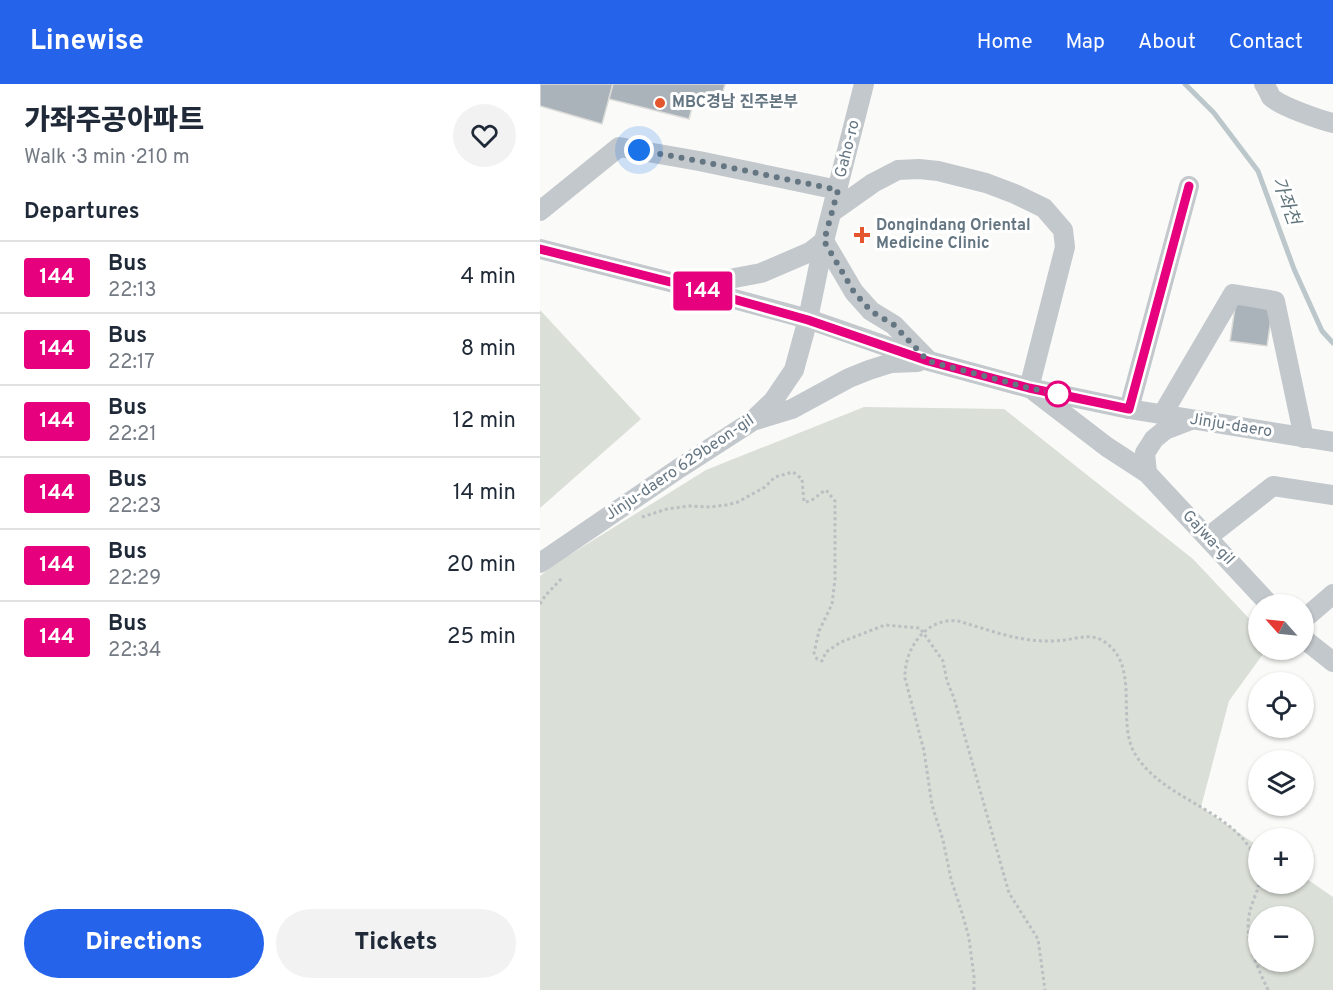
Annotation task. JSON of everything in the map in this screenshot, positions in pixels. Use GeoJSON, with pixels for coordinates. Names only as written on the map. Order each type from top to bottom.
{"type":"FeatureCollection","features":[{"type":"Feature","properties":{"kind":"street","name":"Gaho-ro"},"geometry":{"type":"LineString","coordinates":[[808,320],[824,241],[864,84]]}},
{"type":"Feature","properties":{"kind":"street"},"geometry":{"type":"LineString","coordinates":[[1264,84],[1272,97],[1320,120],[1333,123]]}},
{"type":"Feature","properties":{"kind":"street"},"geometry":{"type":"LineString","coordinates":[[540,211],[619,147],[838,190]]}},
{"type":"Feature","properties":{"kind":"street"},"geometry":{"type":"LineString","coordinates":[[832,212],[873,183],[898,170],[919,169],[938,171],[986,183],[1044,208],[1063,230],[1065,247],[1029,388]]}},
{"type":"Feature","properties":{"kind":"street"},"geometry":{"type":"LineString","coordinates":[[1129,409],[1189,186]]}},
{"type":"Feature","properties":{"kind":"street"},"geometry":{"type":"LineString","coordinates":[[690,287],[761,273],[810,252],[824,241],[854,292],[871,311],[894,325],[928,361]]}},
{"type":"Feature","properties":{"kind":"street","name":"Jinju-daero"},"geometry":{"type":"LineString","coordinates":[[540,249],[808,320],[928,361],[1029,388],[1162,415],[1333,442]]}},
{"type":"Feature","properties":{"kind":"street"},"geometry":{"type":"LineString","coordinates":[[1162,415],[1233,294],[1275,301],[1304,438]]}},
{"type":"Feature","properties":{"kind":"street","name":"Jinju-daero 629beon-gil"},"geometry":{"type":"LineString","coordinates":[[540,562],[678,468],[751,422],[773,401],[794,370],[808,320]]}},
{"type":"Feature","properties":{"kind":"street"},"geometry":{"type":"LineString","coordinates":[[751,422],[792,409],[849,378],[869,370],[891,363],[928,361]]}},
{"type":"Feature","properties":{"kind":"street","name":"Gajwa-gil"},"geometry":{"type":"LineString","coordinates":[[1029,388],[1107,447],[1147,473],[1260,594]]}},
{"type":"Feature","properties":{"kind":"street"},"geometry":{"type":"LineString","coordinates":[[1147,473],[1145,453],[1154,439],[1166,430],[1191,420]]}},
{"type":"Feature","properties":{"kind":"street"},"geometry":{"type":"LineString","coordinates":[[1208,537],[1273,486],[1333,495]]}},
{"type":"Feature","properties":{"kind":"street"},"geometry":{"type":"LineString","coordinates":[[1314,610],[1333,594]]}},
{"type":"Feature","properties":{"kind":"street"},"geometry":{"type":"LineString","coordinates":[[1314,647],[1333,662]]}},
{"type":"Feature","properties":{"kind":"path"},"geometry":{"type":"LineString","coordinates":[[634,521],[667,509],[689,506],[710,507],[738,502],[765,487],[775,477],[793,472],[802,479],[804,502],[810,502],[826,490],[835,501],[835,579],[831,604],[819,631],[814,652],[817,659],[822,661],[826,652],[841,642],[885,625],[920,628],[928,638],[943,661],[1009,893],[1038,939],[1045,990]]}},
{"type":"Feature","properties":{"kind":"path"},"geometry":{"type":"LineString","coordinates":[[540,604],[562,578]]}},
{"type":"Feature","properties":{"kind":"path"},"geometry":{"type":"LineString","coordinates":[[974,990],[969,938],[932,804],[924,751],[905,678],[907,656],[916,641],[932,626],[951,620],[1027,640],[1064,640],[1085,636],[1096,637],[1105,642],[1116,653],[1124,671],[1129,736],[1137,758],[1163,783],[1236,831],[1248,845]]}},
{"type":"Feature","properties":{"kind":"path"},"geometry":{"type":"LineString","coordinates":[[1256,894],[1248,919],[1249,935],[1256,965],[1268,990]]}},
{"type":"Feature","properties":{"kind":"shaded area"},"geometry":{"type":"Polygon","coordinates":[[[540,310],[641,419],[540,508],[540,310]]]}},
{"type":"Feature","properties":{"kind":"shaded area"},"geometry":{"type":"Polygon","coordinates":[[[864,407],[1004,409],[1193,559],[1248,617],[1248,660],[1259,660],[1229,701],[1201,807],[1248,839],[1248,894],[1314,894],[1314,884],[1333,897],[1333,990],[540,990],[540,576],[555,564],[706,470],[864,407]]]}},
{"type":"Feature","properties":{"kind":"building"},"geometry":{"type":"Polygon","coordinates":[[[540,84],[613,84],[602,124],[540,106],[540,84]]]}},
{"type":"Feature","properties":{"kind":"building","name":"MBC경남 진주본부"},"geometry":{"type":"Polygon","coordinates":[[[613,84],[725,84],[719,107],[694,100],[689,119],[609,99],[613,84]]]}},
{"type":"Feature","properties":{"kind":"building"},"geometry":{"type":"Polygon","coordinates":[[[1236,301],[1273,306],[1267,346],[1230,341],[1236,301]]]}},
{"type":"Feature","properties":{"kind":"waterway","name":"가좌천"},"geometry":{"type":"LineString","coordinates":[[1185,84],[1214,113],[1258,171],[1294,269],[1322,331],[1333,343]]}},
{"type":"Feature","properties":{"kind":"bus line","name":"144"},"geometry":{"type":"LineString","coordinates":[[540,249],[808,320],[928,361],[1029,388],[1129,409],[1189,186]]}},
{"type":"Feature","properties":{"kind":"place","name":"MBC경남 진주본부"},"geometry":{"type":"Point","coordinates":[660,103]}},
{"type":"Feature","properties":{"kind":"place","name":"Dongindang Oriental Medicine Clinic"},"geometry":{"type":"Point","coordinates":[862,235]}},
{"type":"Feature","properties":{"kind":"route"},"geometry":{"type":"LineString","coordinates":[[639,150],[838,190],[824,241],[854,292],[871,311],[894,325],[928,361],[1058,394]]}}]}
